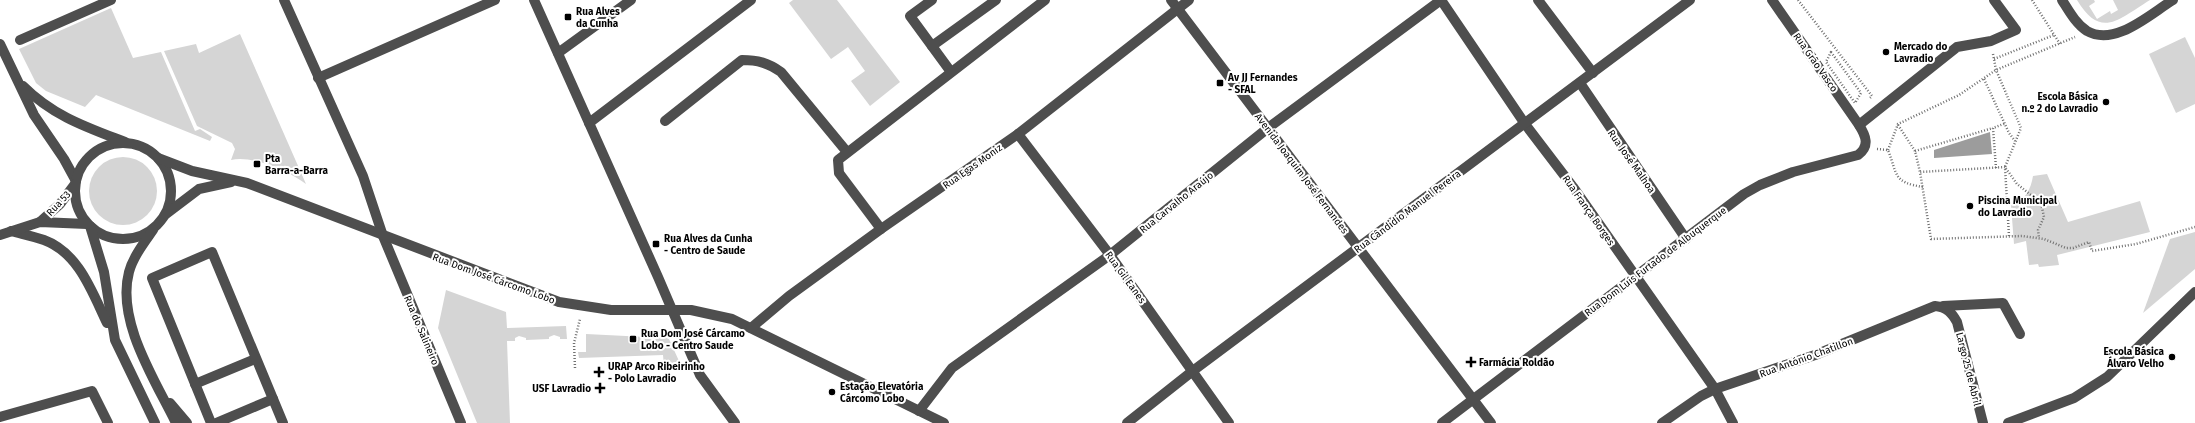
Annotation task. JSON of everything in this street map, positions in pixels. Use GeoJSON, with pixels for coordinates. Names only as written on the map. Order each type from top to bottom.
{"type":"FeatureCollection","features":[{"type":"Feature","properties":{"kind":"street"},"geometry":{"type":"LineString","coordinates":[[20,40],[111,0]]}},
{"type":"Feature","properties":{"kind":"street","name":"Rua do Salineiro"},"geometry":{"type":"LineString","coordinates":[[284,0],[362,176],[383,236],[461,423]]}},
{"type":"Feature","properties":{"kind":"street"},"geometry":{"type":"LineString","coordinates":[[318,78],[495,0]]}},
{"type":"Feature","properties":{"kind":"street"},"geometry":{"type":"LineString","coordinates":[[534,0],[658,277],[670,309],[700,375],[707,388],[735,423]]}},
{"type":"Feature","properties":{"kind":"street"},"geometry":{"type":"LineString","coordinates":[[558,53],[631,0]]}},
{"type":"Feature","properties":{"kind":"street"},"geometry":{"type":"LineString","coordinates":[[589,123],[751,0]]}},
{"type":"Feature","properties":{"kind":"street"},"geometry":{"type":"LineString","coordinates":[[932,0],[910,16],[951,72]]}},
{"type":"Feature","properties":{"kind":"street"},"geometry":{"type":"LineString","coordinates":[[932,46],[996,0]]}},
{"type":"Feature","properties":{"kind":"street"},"geometry":{"type":"LineString","coordinates":[[881,229],[839,173],[838,160],[846,152],[1045,0]]}},
{"type":"Feature","properties":{"kind":"street","name":"Avenida Joaquim José Fernandes"},"geometry":{"type":"LineString","coordinates":[[1171,0],[1491,423]]}},
{"type":"Feature","properties":{"kind":"street","name":"Rua Egas Moniz"},"geometry":{"type":"LineString","coordinates":[[751,328],[790,296],[881,229],[1018,134],[1190,0]]}},
{"type":"Feature","properties":{"kind":"street","name":"Rua França Borges"},"geometry":{"type":"LineString","coordinates":[[1441,0],[1524,124],[1573,187],[1715,390],[1733,423]]}},
{"type":"Feature","properties":{"kind":"street","name":"Rua Carvalho Araújo"},"geometry":{"type":"LineString","coordinates":[[919,411],[952,368],[1110,255],[1268,128],[1441,0]]}},
{"type":"Feature","properties":{"kind":"street"},"geometry":{"type":"LineString","coordinates":[[1538,0],[1593,73]]}},
{"type":"Feature","properties":{"kind":"street","name":"Rua Cândidio Manuel Pereira"},"geometry":{"type":"LineString","coordinates":[[1127,423],[1194,370],[1690,0]]}},
{"type":"Feature","properties":{"kind":"street","name":"Rua Grão Vasco"},"geometry":{"type":"LineString","coordinates":[[1772,0],[1859,125]]}},
{"type":"Feature","properties":{"kind":"street"},"geometry":{"type":"LineString","coordinates":[[1866,147],[1865,134],[1859,125],[1957,47],[1990,41],[2016,30],[1994,0]]}},
{"type":"Feature","properties":{"kind":"street"},"geometry":{"type":"LineString","coordinates":[[2062,0],[2080,25],[2088,31],[2109,35],[2122,32],[2173,0]]}},
{"type":"Feature","properties":{"kind":"street"},"geometry":{"type":"LineString","coordinates":[[0,44],[34,115],[64,159],[76,182]]}},
{"type":"Feature","properties":{"kind":"street"},"geometry":{"type":"LineString","coordinates":[[665,121],[742,60],[756,60],[771,65],[781,72],[846,152]]}},
{"type":"Feature","properties":{"kind":"street"},"geometry":{"type":"LineString","coordinates":[[17,80],[39,101],[62,117],[145,148],[158,158],[166,171],[170,185],[170,201],[164,215],[135,257],[129,271],[126,297],[133,331],[176,423]]}},
{"type":"Feature","properties":{"kind":"street","name":"Rua José Malhoa"},"geometry":{"type":"LineString","coordinates":[[1580,83],[1686,239]]}},
{"type":"Feature","properties":{"kind":"street","name":"Rua Gil Eanes"},"geometry":{"type":"LineString","coordinates":[[1018,134],[1110,255],[1194,370],[1230,423]]}},
{"type":"Feature","properties":{"kind":"street"},"geometry":{"type":"LineString","coordinates":[[115,340],[104,272],[89,225],[77,205],[76,182],[81,167],[96,152],[115,144],[130,143]]}},
{"type":"Feature","properties":{"kind":"street","name":"Rua Dom Luís Furtado de Albuquerque"},"geometry":{"type":"LineString","coordinates":[[1442,423],[1744,194],[1760,185],[1793,172],[1858,155],[1866,147]]}},
{"type":"Feature","properties":{"kind":"street","name":"Rua Dom José Cárcomo Lobo"},"geometry":{"type":"LineString","coordinates":[[158,158],[192,172],[247,183],[534,294],[559,302],[583,307],[611,310],[670,309],[713,314],[732,319],[944,423]]}},
{"type":"Feature","properties":{"kind":"street","name":"Rua 53"},"geometry":{"type":"LineString","coordinates":[[40,222],[60,204],[76,182]]}},
{"type":"Feature","properties":{"kind":"street","name":"Rua Dom José Cárcomo Lobo"},"geometry":{"type":"LineString","coordinates":[[164,215],[199,189],[223,183],[247,183]]}},
{"type":"Feature","properties":{"kind":"street","name":"Rua 53"},"geometry":{"type":"LineString","coordinates":[[0,235],[40,222],[89,225]]}},
{"type":"Feature","properties":{"kind":"street"},"geometry":{"type":"LineString","coordinates":[[89,225],[102,235],[116,239],[130,239],[144,235],[156,226]]}},
{"type":"Feature","properties":{"kind":"street"},"geometry":{"type":"LineString","coordinates":[[11,231],[44,240],[58,247],[71,257],[91,288],[155,423]]}},
{"type":"Feature","properties":{"kind":"street"},"geometry":{"type":"LineString","coordinates":[[211,423],[152,278],[212,252],[282,423]]}},
{"type":"Feature","properties":{"kind":"street"},"geometry":{"type":"LineString","coordinates":[[2008,423],[2074,398],[2107,377],[2195,292]]}},
{"type":"Feature","properties":{"kind":"street","name":"Rua António Chatillon"},"geometry":{"type":"LineString","coordinates":[[1662,423],[1701,396],[1821,352],[1935,306],[2003,303],[2020,334]]}},
{"type":"Feature","properties":{"kind":"street","name":"Largo 25 de Abril"},"geometry":{"type":"LineString","coordinates":[[1943,306],[1953,315],[1961,335],[1982,423]]}},
{"type":"Feature","properties":{"kind":"street"},"geometry":{"type":"LineString","coordinates":[[195,384],[255,359]]}},
{"type":"Feature","properties":{"kind":"street"},"geometry":{"type":"LineString","coordinates":[[0,418],[92,390],[108,423]]}},
{"type":"Feature","properties":{"kind":"street"},"geometry":{"type":"LineString","coordinates":[[161,393],[187,423]]}},
{"type":"Feature","properties":{"kind":"street"},"geometry":{"type":"LineString","coordinates":[[216,423],[272,399]]}},
{"type":"Feature","properties":{"kind":"path"},"geometry":{"type":"LineString","coordinates":[[1798,0],[1872,96],[1852,113]]}},
{"type":"Feature","properties":{"kind":"path"},"geometry":{"type":"LineString","coordinates":[[2032,0],[2060,44]]}},
{"type":"Feature","properties":{"kind":"path"},"geometry":{"type":"LineString","coordinates":[[1923,187],[1906,184],[1900,181],[1888,150],[1898,124],[1959,95],[1996,70],[2077,37],[2080,25]]}},
{"type":"Feature","properties":{"kind":"path"},"geometry":{"type":"LineString","coordinates":[[1994,59],[2054,35]]}},
{"type":"Feature","properties":{"kind":"path"},"geometry":{"type":"LineString","coordinates":[[1990,41],[1996,70],[2021,128],[2006,167],[2009,236]]}},
{"type":"Feature","properties":{"kind":"path"},"geometry":{"type":"LineString","coordinates":[[1984,78],[2006,123],[2009,133],[2016,141]]}},
{"type":"Feature","properties":{"kind":"path"},"geometry":{"type":"LineString","coordinates":[[1915,151],[2006,123]]}},
{"type":"Feature","properties":{"kind":"path"},"geometry":{"type":"LineString","coordinates":[[1898,124],[1915,151],[1923,187],[1931,239],[2009,236],[2039,238],[2066,248],[2073,248],[2089,242],[2092,250],[2136,244],[2195,227]]}},
{"type":"Feature","properties":{"kind":"path"},"geometry":{"type":"LineString","coordinates":[[1993,128],[1996,168]]}},
{"type":"Feature","properties":{"kind":"path"},"geometry":{"type":"LineString","coordinates":[[1866,147],[1888,150]]}},
{"type":"Feature","properties":{"kind":"path"},"geometry":{"type":"LineString","coordinates":[[1920,172],[2006,167]]}},
{"type":"Feature","properties":{"kind":"path"},"geometry":{"type":"LineString","coordinates":[[2006,167],[2017,184],[2041,203],[2044,217],[2038,230],[2039,238]]}},
{"type":"Feature","properties":{"kind":"path"},"geometry":{"type":"LineString","coordinates":[[575,368],[574,343],[583,307]]}},
{"type":"Feature","properties":{"kind":"shaded area"},"geometry":{"type":"Polygon","coordinates":[[[793,0],[837,0],[900,82],[870,106],[851,81],[865,71],[848,47],[831,59],[789,3],[793,0]]]}},
{"type":"Feature","properties":{"kind":"shaded area"},"geometry":{"type":"Polygon","coordinates":[[[2077,0],[2094,0],[2095,2],[2089,6],[2097,19],[2110,11],[2111,14],[2118,10],[2113,0],[2150,0],[2120,19],[2102,23],[2094,20],[2077,0]]]}},
{"type":"Feature","properties":{"kind":"shaded area"},"geometry":{"type":"Polygon","coordinates":[[[111,8],[133,58],[161,52],[195,131],[200,129],[212,137],[210,141],[96,95],[85,107],[46,91],[36,83],[19,49],[111,8]]]}},
{"type":"Feature","properties":{"kind":"shaded area"},"geometry":{"type":"Polygon","coordinates":[[[240,34],[306,184],[290,174],[270,165],[249,160],[231,160],[235,149],[232,143],[197,126],[164,51],[196,44],[199,53],[240,34]]]}},
{"type":"Feature","properties":{"kind":"shaded area"},"geometry":{"type":"Polygon","coordinates":[[[2185,37],[2195,58],[2195,104],[2176,113],[2149,54],[2185,37]]]}},
{"type":"Feature","properties":{"kind":"shaded area"},"geometry":{"type":"Polygon","coordinates":[[[1990,132],[1992,154],[1934,158],[1934,150],[1990,132]]]}},
{"type":"Feature","properties":{"kind":"shaded area"},"geometry":{"type":"Polygon","coordinates":[[[116,157],[130,157],[142,162],[152,172],[157,184],[157,198],[152,210],[142,220],[130,225],[116,225],[104,220],[94,210],[89,198],[89,184],[94,172],[104,162],[116,157]]]}},
{"type":"Feature","properties":{"kind":"shaded area"},"geometry":{"type":"Polygon","coordinates":[[[2047,174],[2068,222],[2140,201],[2150,232],[2057,255],[2059,265],[2039,267],[2038,264],[2029,265],[2026,241],[2014,244],[2011,205],[2020,201],[2024,197],[2029,190],[2033,176],[2047,174]]]}},
{"type":"Feature","properties":{"kind":"shaded area"},"geometry":{"type":"Polygon","coordinates":[[[2195,232],[2195,269],[2143,313],[2170,239],[2195,232]]]}},
{"type":"Feature","properties":{"kind":"shaded area"},"geometry":{"type":"Polygon","coordinates":[[[446,290],[506,312],[507,328],[566,326],[567,339],[560,339],[560,337],[554,335],[549,337],[549,339],[526,340],[526,338],[519,336],[515,338],[515,341],[507,341],[510,423],[477,423],[438,328],[446,290]]]}},
{"type":"Feature","properties":{"kind":"shaded area"},"geometry":{"type":"Polygon","coordinates":[[[586,334],[666,338],[669,339],[679,361],[664,366],[663,355],[579,358],[578,352],[586,352],[586,334]]]}},
{"type":"Feature","properties":{"kind":"place","name":"Rua Alves da Cunha"},"geometry":{"type":"Point","coordinates":[568,17]}},
{"type":"Feature","properties":{"kind":"place","name":"Mercado do Lavradio"},"geometry":{"type":"Point","coordinates":[1886,52]}},
{"type":"Feature","properties":{"kind":"place","name":"Av JJ Fernandes - SFAL"},"geometry":{"type":"Point","coordinates":[1220,83]}},
{"type":"Feature","properties":{"kind":"place","name":"Escola Básica n.º 2 do Lavradio"},"geometry":{"type":"Point","coordinates":[2106,102]}},
{"type":"Feature","properties":{"kind":"place","name":"Pta Barra-a-Barra"},"geometry":{"type":"Point","coordinates":[257,164]}},
{"type":"Feature","properties":{"kind":"place","name":"Piscina Municipal do Lavradio"},"geometry":{"type":"Point","coordinates":[1970,206]}},
{"type":"Feature","properties":{"kind":"place","name":"Rua Alves da Cunha - Centro de Saude"},"geometry":{"type":"Point","coordinates":[656,244]}},
{"type":"Feature","properties":{"kind":"place","name":"Rua Dom José Cárcamo Lobo - Centro Saude"},"geometry":{"type":"Point","coordinates":[633,339]}},
{"type":"Feature","properties":{"kind":"place","name":"Escola Básica Álvaro Velho"},"geometry":{"type":"Point","coordinates":[2172,357]}},
{"type":"Feature","properties":{"kind":"place","name":"Farmácia Roldão"},"geometry":{"type":"Point","coordinates":[1471,362]}},
{"type":"Feature","properties":{"kind":"place","name":"URAP Arco Ribeirinho - Polo Lavradio"},"geometry":{"type":"Point","coordinates":[599,372]}},
{"type":"Feature","properties":{"kind":"place","name":"USF Lavradio"},"geometry":{"type":"Point","coordinates":[600,388]}},
{"type":"Feature","properties":{"kind":"place","name":"Estação Elevatória Cárcomo Lobo"},"geometry":{"type":"Point","coordinates":[832,392]}}]}
